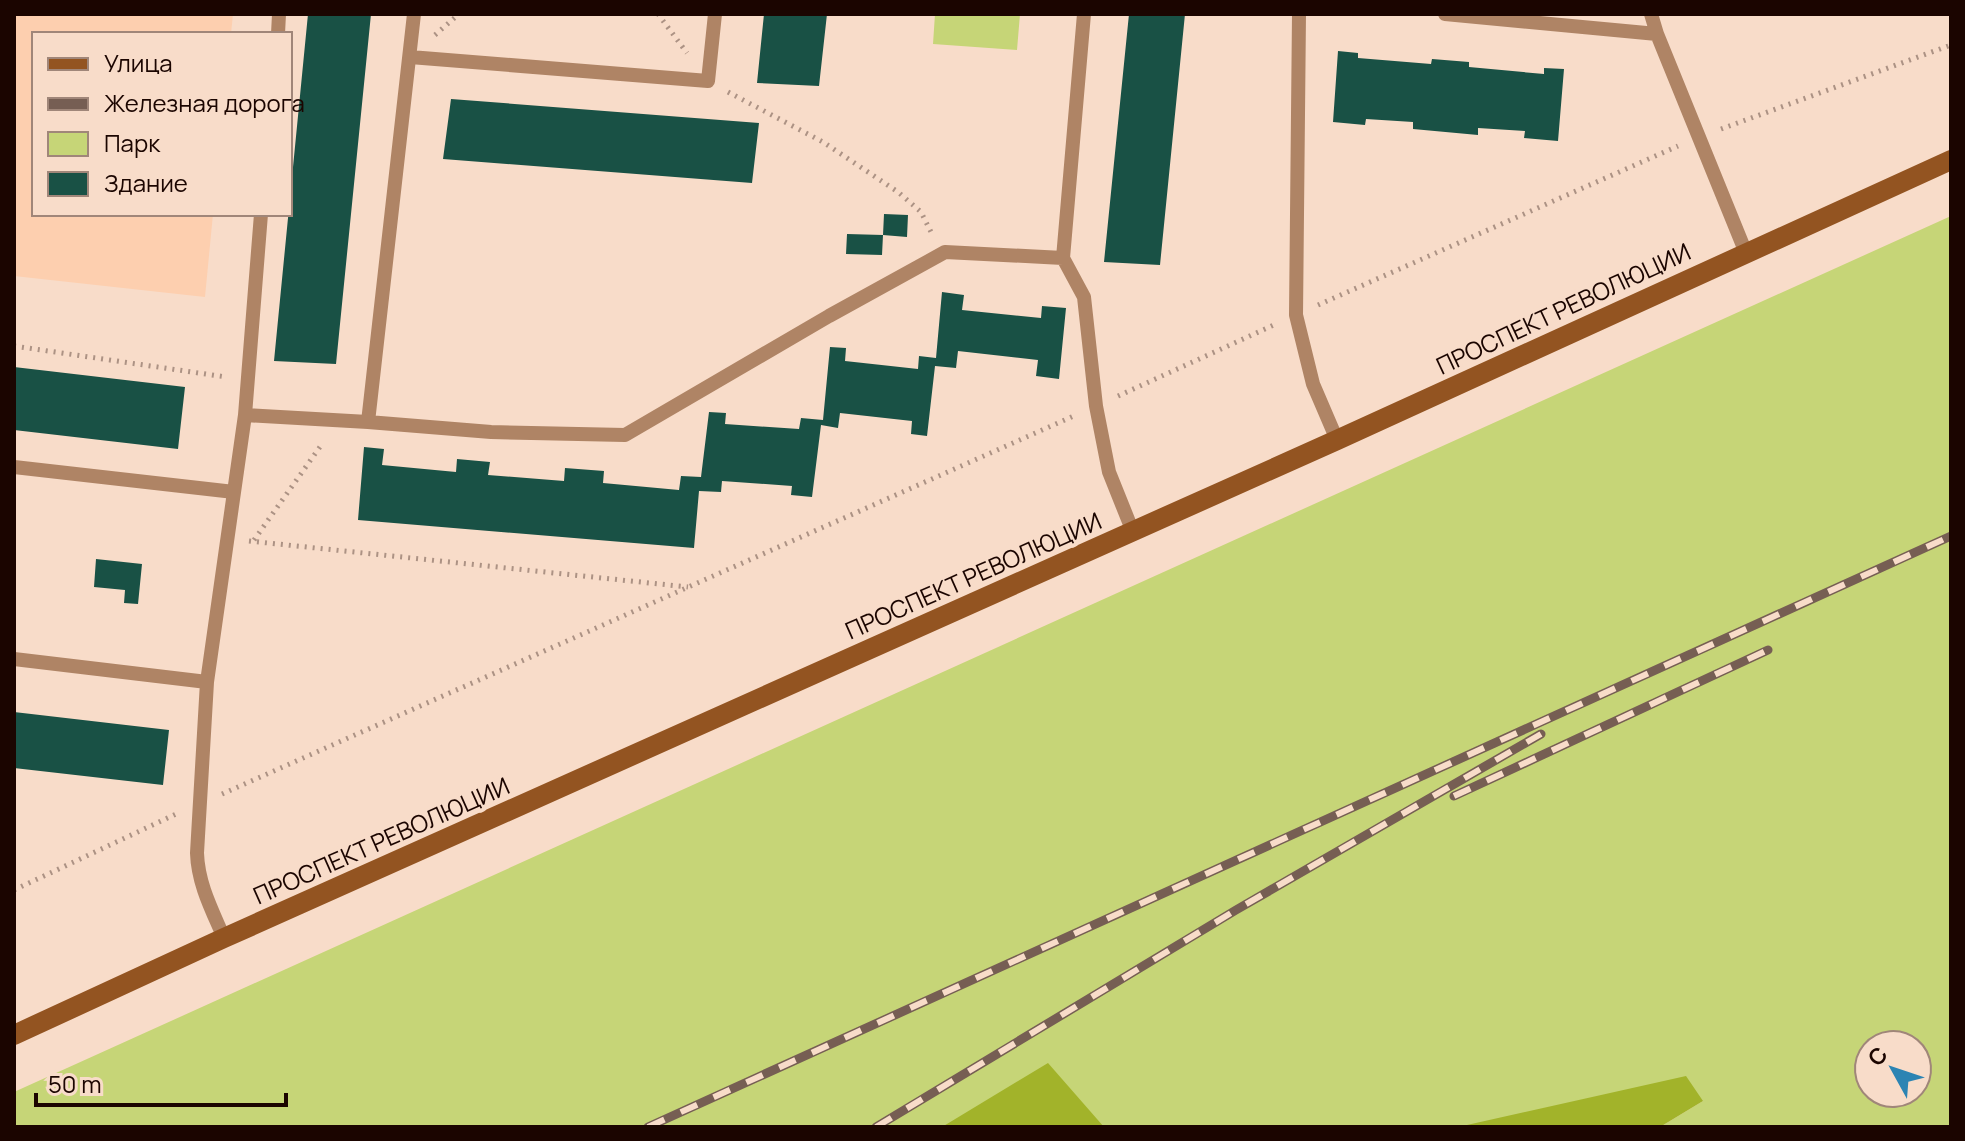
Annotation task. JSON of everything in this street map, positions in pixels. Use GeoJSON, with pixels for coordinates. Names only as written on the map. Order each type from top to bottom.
{"type":"FeatureCollection","features":[{"type":"Feature","properties":{"kind":"main road","name":"ПРОСПЕКТ РЕВОЛЮЦИИ"},"geometry":{"type":"LineString","coordinates":[[14,1035],[1337,440],[1951,160]]}},
{"type":"Feature","properties":{"kind":"lane"},"geometry":{"type":"LineString","coordinates":[[368,422],[414,14]]}},
{"type":"Feature","properties":{"kind":"lane"},"geometry":{"type":"LineString","coordinates":[[410,57],[708,81],[715,14]]}},
{"type":"Feature","properties":{"kind":"lane"},"geometry":{"type":"LineString","coordinates":[[1084,14],[1063,258],[1084,297],[1096,406],[1109,472],[1133,532]]}},
{"type":"Feature","properties":{"kind":"lane"},"geometry":{"type":"LineString","coordinates":[[1299,14],[1296,315],[1313,384],[1337,440]]}},
{"type":"Feature","properties":{"kind":"lane"},"geometry":{"type":"LineString","coordinates":[[1445,14],[1657,34]]}},
{"type":"Feature","properties":{"kind":"lane"},"geometry":{"type":"LineString","coordinates":[[1651,14],[1746,253]]}},
{"type":"Feature","properties":{"kind":"lane"},"geometry":{"type":"LineString","coordinates":[[224,938],[198,871],[207,682],[245,415],[261,216]]}},
{"type":"Feature","properties":{"kind":"lane"},"geometry":{"type":"LineString","coordinates":[[245,415],[491,432],[625,435],[945,252],[1063,258]]}},
{"type":"Feature","properties":{"kind":"lane"},"geometry":{"type":"LineString","coordinates":[[14,467],[234,492]]}},
{"type":"Feature","properties":{"kind":"lane"},"geometry":{"type":"LineString","coordinates":[[14,659],[207,682]]}},
{"type":"Feature","properties":{"kind":"path"},"geometry":{"type":"LineString","coordinates":[[658,14],[708,81],[823,142],[898,192],[921,212],[933,237],[945,252]]}},
{"type":"Feature","properties":{"kind":"path"},"geometry":{"type":"LineString","coordinates":[[14,890],[201,803],[1701,136],[1951,45]]}},
{"type":"Feature","properties":{"kind":"path"},"geometry":{"type":"LineString","coordinates":[[14,346],[246,380]]}},
{"type":"Feature","properties":{"kind":"path"},"geometry":{"type":"LineString","coordinates":[[253,541],[338,420]]}},
{"type":"Feature","properties":{"kind":"path"},"geometry":{"type":"LineString","coordinates":[[227,538],[689,587]]}},
{"type":"Feature","properties":{"kind":"shaded area"},"geometry":{"type":"Polygon","coordinates":[[[14,14],[233,14],[231,32],[32,32],[32,216],[213,216],[205,297],[14,276],[14,14]]]}},
{"type":"Feature","properties":{"kind":"green space"},"geometry":{"type":"Polygon","coordinates":[[[935,14],[1020,14],[1017,50],[933,44],[935,14]]]}},
{"type":"Feature","properties":{"kind":"green space"},"geometry":{"type":"Polygon","coordinates":[[[1951,216],[1951,1127],[1660,1127],[1703,1101],[1599,1127],[14,1127],[14,1092],[1951,216]]]}},
{"type":"Feature","properties":{"kind":"green space"},"geometry":{"type":"Polygon","coordinates":[[[1048,1063],[1104,1127],[942,1127],[1048,1063]]]}},
{"type":"Feature","properties":{"kind":"green space"},"geometry":{"type":"Polygon","coordinates":[[[1686,1076],[1703,1101],[1660,1127],[1458,1127],[1686,1076]]]}},
{"type":"Feature","properties":{"kind":"building"},"geometry":{"type":"Polygon","coordinates":[[[308,14],[371,14],[336,364],[274,361],[288,216],[292,216],[292,177],[308,14]]]}},
{"type":"Feature","properties":{"kind":"building"},"geometry":{"type":"Polygon","coordinates":[[[764,14],[827,14],[819,86],[757,83],[764,14]]]}},
{"type":"Feature","properties":{"kind":"building"},"geometry":{"type":"Polygon","coordinates":[[[1129,14],[1185,14],[1160,265],[1104,262],[1129,14]]]}},
{"type":"Feature","properties":{"kind":"building"},"geometry":{"type":"Polygon","coordinates":[[[1338,51],[1358,53],[1358,58],[1431,64],[1432,59],[1469,62],[1469,67],[1544,74],[1544,68],[1564,69],[1558,141],[1524,138],[1525,131],[1478,128],[1478,135],[1413,129],[1413,122],[1366,119],[1365,125],[1333,122],[1338,51]]]}},
{"type":"Feature","properties":{"kind":"building"},"geometry":{"type":"Polygon","coordinates":[[[451,99],[759,123],[752,183],[443,159],[451,99]]]}},
{"type":"Feature","properties":{"kind":"building"},"geometry":{"type":"Polygon","coordinates":[[[884,214],[908,215],[907,237],[883,235],[884,214]]]}},
{"type":"Feature","properties":{"kind":"building"},"geometry":{"type":"Polygon","coordinates":[[[847,234],[883,235],[882,255],[846,254],[847,234]]]}},
{"type":"Feature","properties":{"kind":"building"},"geometry":{"type":"Polygon","coordinates":[[[942,292],[964,295],[962,310],[1041,318],[1042,306],[1066,308],[1059,379],[1036,376],[1038,360],[958,351],[956,368],[935,366],[927,436],[911,434],[912,421],[840,413],[838,428],[821,425],[812,497],[791,495],[792,486],[722,481],[721,492],[699,491],[694,548],[358,520],[364,447],[384,449],[382,465],[456,472],[457,459],[490,462],[488,475],[564,481],[565,468],[604,471],[603,483],[679,490],[681,476],[701,477],[709,412],[726,413],[725,424],[799,429],[801,418],[823,420],[830,347],[846,348],[845,361],[918,369],[919,356],[936,358],[942,292]]]}},
{"type":"Feature","properties":{"kind":"building"},"geometry":{"type":"Polygon","coordinates":[[[14,367],[185,387],[178,449],[14,430],[14,367]]]}},
{"type":"Feature","properties":{"kind":"building"},"geometry":{"type":"Polygon","coordinates":[[[96,559],[142,564],[138,604],[124,603],[125,590],[94,587],[96,559]]]}},
{"type":"Feature","properties":{"kind":"building"},"geometry":{"type":"Polygon","coordinates":[[[14,712],[169,730],[163,785],[14,768],[14,712]]]}},
{"type":"Feature","properties":{"kind":"railway"},"geometry":{"type":"LineString","coordinates":[[648,1127],[1951,536]]}},
{"type":"Feature","properties":{"kind":"railway"},"geometry":{"type":"LineString","coordinates":[[1454,796],[1768,650]]}},
{"type":"Feature","properties":{"kind":"railway"},"geometry":{"type":"LineString","coordinates":[[876,1127],[1236,910],[1541,734]]}}]}
